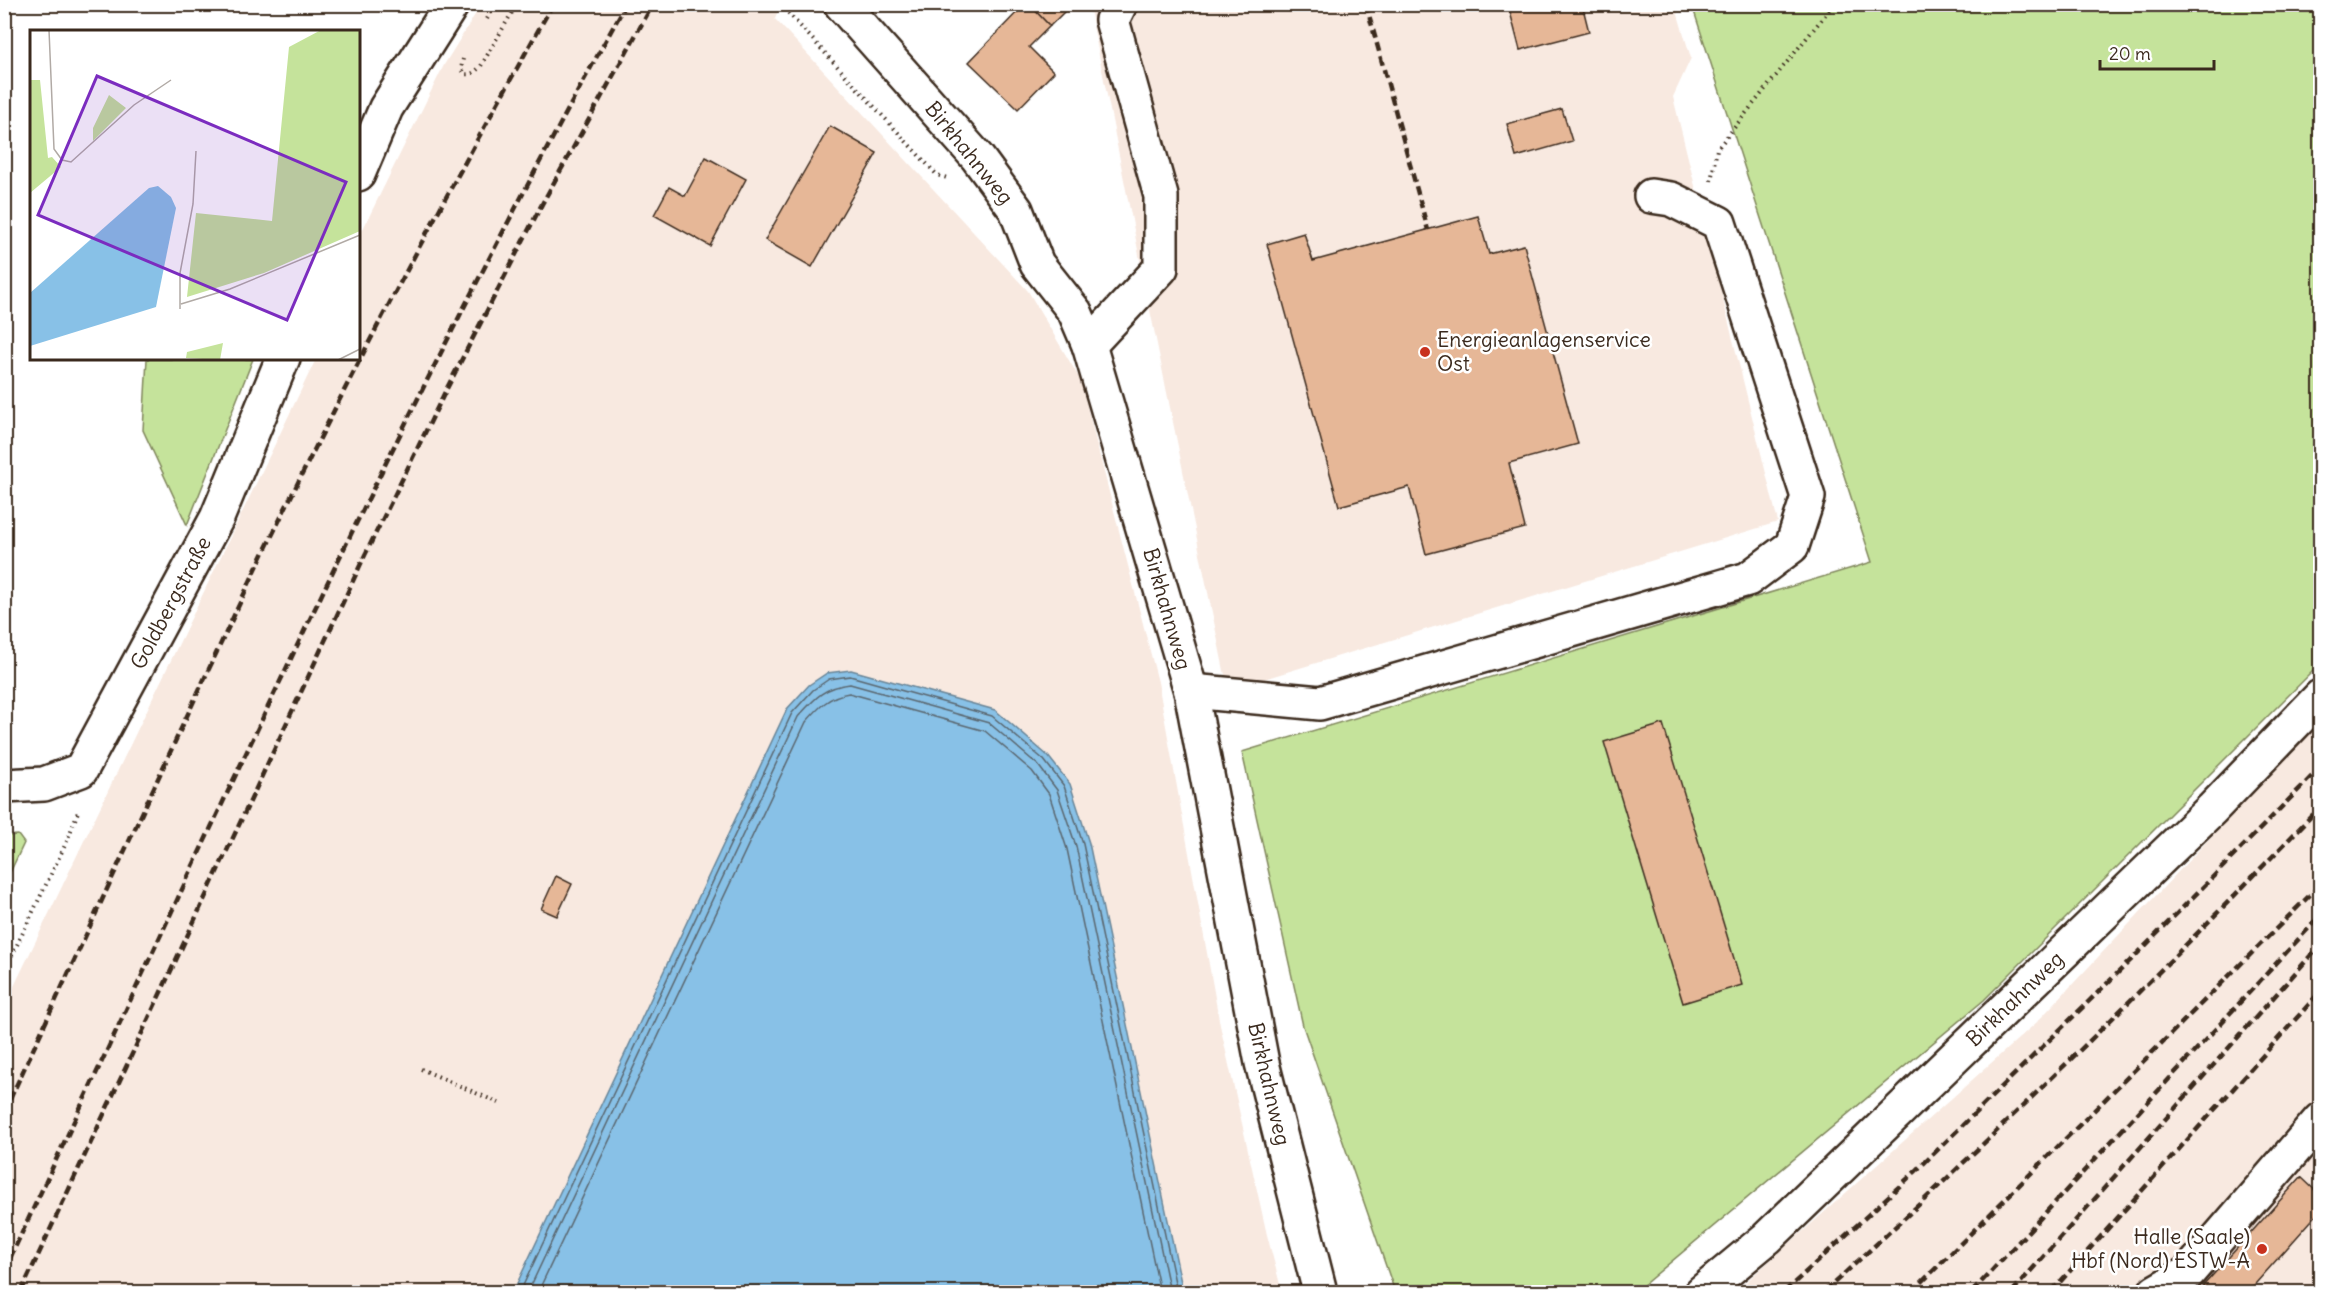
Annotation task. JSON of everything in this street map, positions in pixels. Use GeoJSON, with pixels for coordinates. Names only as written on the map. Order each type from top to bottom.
{"type":"FeatureCollection","features":[{"type":"Feature","properties":{"kind":"street"},"geometry":{"type":"LineString","coordinates":[[360,169],[386,108],[452,4]]}},
{"type":"Feature","properties":{"kind":"street","name":"Birkhahnweg"},"geometry":{"type":"LineString","coordinates":[[841,4],[977,157],[1016,210],[1036,264],[1075,312],[1089,345],[1191,692],[1262,1063],[1320,1293]]}},
{"type":"Feature","properties":{"kind":"street"},"geometry":{"type":"LineString","coordinates":[[1089,345],[1161,268],[1161,196],[1112,20],[1120,4]]}},
{"type":"Feature","properties":{"kind":"street"},"geometry":{"type":"LineString","coordinates":[[1191,692],[1320,703],[1748,579],[1792,546],[1808,497],[1719,223],[1671,199],[1651,196]]}},
{"type":"Feature","properties":{"kind":"street","name":"Goldbergstraße"},"geometry":{"type":"LineString","coordinates":[[81,770],[216,518],[282,360]]}},
{"type":"Feature","properties":{"kind":"street","name":"Birkhahnweg"},"geometry":{"type":"LineString","coordinates":[[1702,1293],[1767,1238],[2187,834],[2320,697]]}},
{"type":"Feature","properties":{"kind":"street"},"geometry":{"type":"LineString","coordinates":[[4,786],[44,784],[81,770]]}},
{"type":"Feature","properties":{"kind":"street"},"geometry":{"type":"LineString","coordinates":[[2155,1293],[2188,1273],[2320,1120]]}},
{"type":"Feature","properties":{"kind":"path"},"geometry":{"type":"LineString","coordinates":[[484,23],[496,4]]}},
{"type":"Feature","properties":{"kind":"path"},"geometry":{"type":"LineString","coordinates":[[467,51],[462,60],[461,69],[464,74],[470,75],[481,66],[517,4]]}},
{"type":"Feature","properties":{"kind":"path"},"geometry":{"type":"LineString","coordinates":[[1719,223],[1711,183],[1717,149],[1833,4]]}},
{"type":"Feature","properties":{"kind":"path"},"geometry":{"type":"LineString","coordinates":[[4,972],[68,841],[83,796],[81,770]]}},
{"type":"Feature","properties":{"kind":"path"},"geometry":{"type":"LineString","coordinates":[[421,1069],[499,1103]]}},
{"type":"Feature","properties":{"kind":"shaded area"},"geometry":{"type":"Polygon","coordinates":[[[481,5],[780,5],[775,19],[1028,291],[1080,379],[1158,682],[1220,1025],[1282,1292],[5,1292],[4,1007],[316,360],[360,360],[360,235],[444,65],[481,5]]]}},
{"type":"Feature","properties":{"kind":"shaded area"},"geometry":{"type":"Polygon","coordinates":[[[1089,5],[1675,5],[1691,58],[1673,97],[1778,522],[1228,690],[1089,5]]]}},
{"type":"Feature","properties":{"kind":"shaded area"},"geometry":{"type":"Polygon","coordinates":[[[2320,721],[2320,1292],[1735,1292],[2037,1022],[2320,721]]]}},
{"type":"Feature","properties":{"kind":"green space"},"geometry":{"type":"Polygon","coordinates":[[[1692,5],[2320,5],[2320,664],[1984,1000],[1635,1292],[1395,1292],[1303,1026],[1242,752],[1872,562],[1692,5]]]}},
{"type":"Feature","properties":{"kind":"green space"},"geometry":{"type":"Polygon","coordinates":[[[147,360],[253,360],[187,525],[143,430],[147,360]]]}},
{"type":"Feature","properties":{"kind":"green space"},"geometry":{"type":"Polygon","coordinates":[[[18,835],[24,843],[5,883],[5,836],[18,835]]]}},
{"type":"Feature","properties":{"kind":"water"},"geometry":{"type":"Polygon","coordinates":[[[851,670],[995,710],[1048,756],[1070,784],[1089,843],[1183,1292],[513,1292],[787,709],[809,685],[827,673],[851,670]]]}},
{"type":"Feature","properties":{"kind":"building"},"geometry":{"type":"Polygon","coordinates":[[[1025,4],[1029,4],[1050,26],[1029,47],[1054,72],[1018,109],[969,62],[1025,4]]]}},
{"type":"Feature","properties":{"kind":"building"},"geometry":{"type":"Polygon","coordinates":[[[1029,4],[1056,4],[1064,12],[1050,26],[1029,4]]]}},
{"type":"Feature","properties":{"kind":"building"},"geometry":{"type":"Polygon","coordinates":[[[1508,4],[1582,4],[1589,32],[1520,50],[1508,4]]]}},
{"type":"Feature","properties":{"kind":"building"},"geometry":{"type":"Polygon","coordinates":[[[1562,109],[1572,141],[1516,157],[1507,124],[1562,109]]]}},
{"type":"Feature","properties":{"kind":"building"},"geometry":{"type":"Polygon","coordinates":[[[830,126],[877,153],[812,267],[765,240],[830,126]]]}},
{"type":"Feature","properties":{"kind":"building"},"geometry":{"type":"Polygon","coordinates":[[[706,157],[746,179],[710,246],[654,215],[669,187],[685,196],[706,157]]]}},
{"type":"Feature","properties":{"kind":"building","name":"Energieanlagenservice Ost"},"geometry":{"type":"Polygon","coordinates":[[[1478,216],[1489,254],[1524,245],[1578,444],[1509,463],[1525,528],[1426,554],[1409,487],[1339,506],[1267,244],[1304,233],[1313,261],[1478,216]]]}},
{"type":"Feature","properties":{"kind":"building"},"geometry":{"type":"Polygon","coordinates":[[[1663,724],[1742,985],[1683,1003],[1604,742],[1663,724]]]}},
{"type":"Feature","properties":{"kind":"building"},"geometry":{"type":"Polygon","coordinates":[[[556,876],[572,884],[557,916],[541,909],[556,876]]]}},
{"type":"Feature","properties":{"kind":"building","name":"Halle (Saale) Hbf (Nord) ESTW-A"},"geometry":{"type":"Polygon","coordinates":[[[2301,1177],[2320,1195],[2320,1211],[2248,1292],[2210,1292],[2203,1286],[2301,1177]]]}},
{"type":"Feature","properties":{"kind":"railway"},"geometry":{"type":"LineString","coordinates":[[4,1112],[290,499],[399,285],[553,4]]}},
{"type":"Feature","properties":{"kind":"railway"},"geometry":{"type":"LineString","coordinates":[[4,1271],[228,791],[381,473],[541,159],[626,4]]}},
{"type":"Feature","properties":{"kind":"railway"},"geometry":{"type":"LineString","coordinates":[[21,1292],[365,555],[445,392],[542,204],[653,4]]}},
{"type":"Feature","properties":{"kind":"railway"},"geometry":{"type":"LineString","coordinates":[[1366,4],[1428,230]]}},
{"type":"Feature","properties":{"kind":"railway"},"geometry":{"type":"LineString","coordinates":[[1784,1292],[1916,1171],[2138,953],[2320,768]]}},
{"type":"Feature","properties":{"kind":"railway"},"geometry":{"type":"LineString","coordinates":[[1824,1292],[2076,1054],[2320,807]]}},
{"type":"Feature","properties":{"kind":"railway"},"geometry":{"type":"LineString","coordinates":[[1912,1292],[2320,885]]}},
{"type":"Feature","properties":{"kind":"railway"},"geometry":{"type":"LineString","coordinates":[[1972,1292],[2320,916]]}},
{"type":"Feature","properties":{"kind":"railway"},"geometry":{"type":"LineString","coordinates":[[2012,1292],[2320,945]]}},
{"type":"Feature","properties":{"kind":"railway"},"geometry":{"type":"LineString","coordinates":[[2051,1292],[2320,992]]}},
{"type":"Feature","properties":{"kind":"place","name":"Energieanlagenservice Ost"},"geometry":{"type":"Point","coordinates":[1425,352]}},
{"type":"Feature","properties":{"kind":"place","name":"Halle (Saale) Hbf (Nord) ESTW-A"},"geometry":{"type":"Point","coordinates":[2262,1249]}}]}
